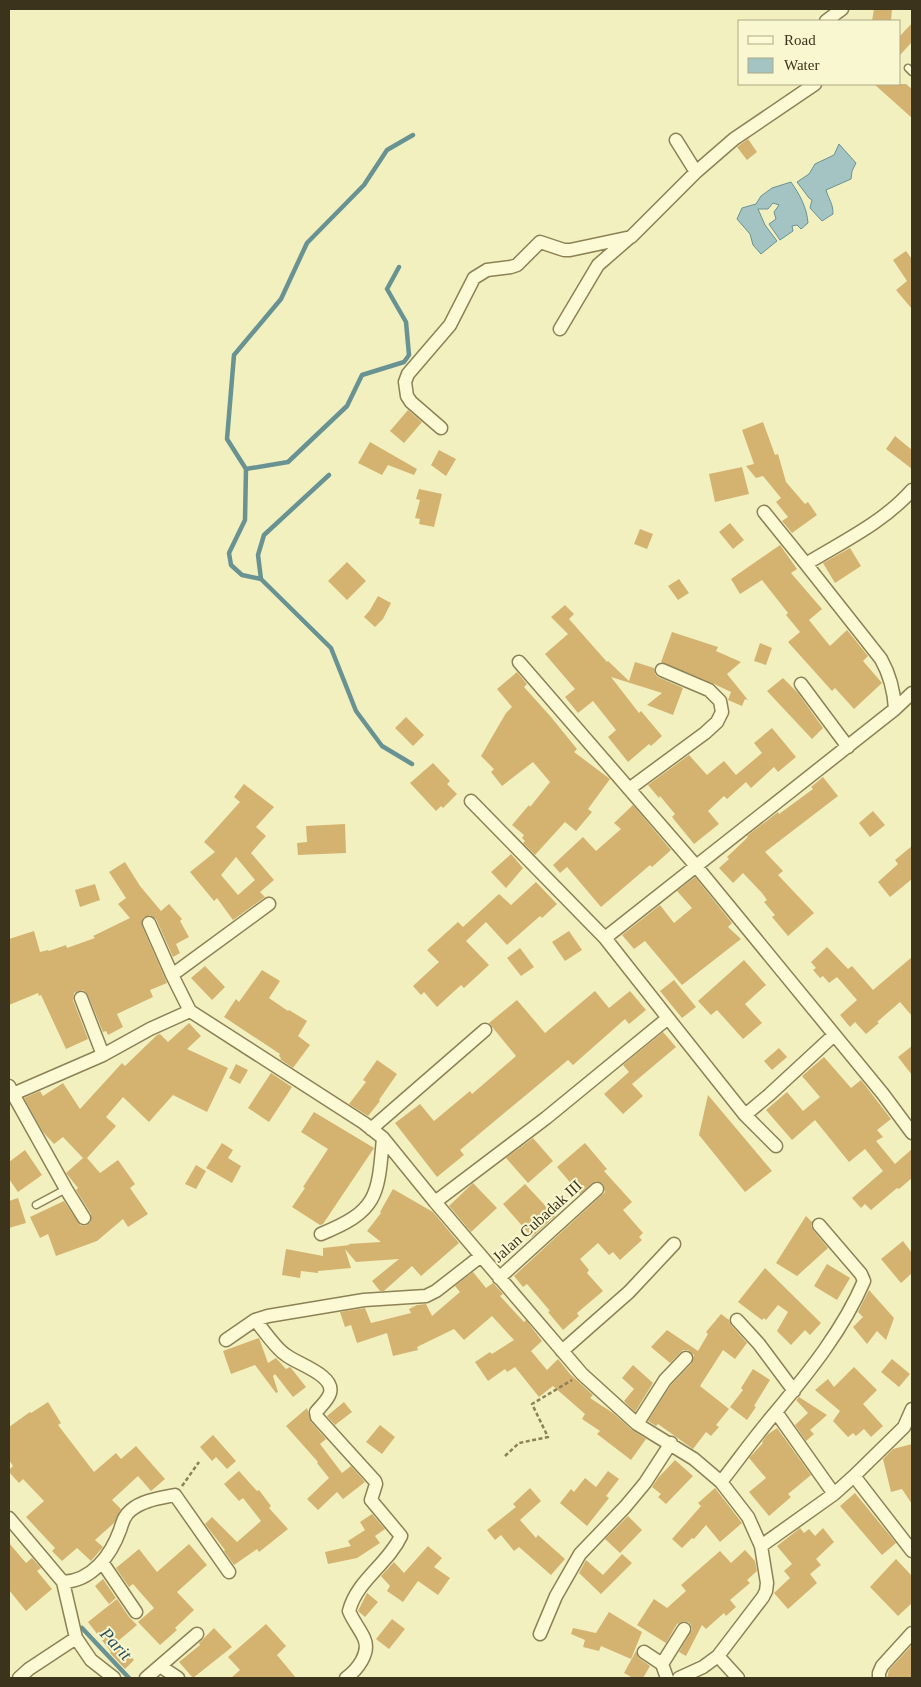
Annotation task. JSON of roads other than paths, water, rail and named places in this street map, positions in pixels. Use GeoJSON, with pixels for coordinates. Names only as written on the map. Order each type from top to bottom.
{"type":"FeatureCollection","features":[{"type":"Feature","properties":{"kind":"street"},"geometry":{"type":"LineString","coordinates":[[827,20],[842,9]]}},
{"type":"Feature","properties":{"kind":"street"},"geometry":{"type":"LineString","coordinates":[[560,329],[598,265],[631,236],[696,172],[734,139],[813,85]]}},
{"type":"Feature","properties":{"kind":"street"},"geometry":{"type":"LineString","coordinates":[[676,140],[696,172]]}},
{"type":"Feature","properties":{"kind":"street"},"geometry":{"type":"LineString","coordinates":[[441,428],[411,402],[407,396],[405,382],[415,365],[450,325],[474,278],[487,270],[512,268],[540,242],[564,250],[570,250],[631,236]]}},
{"type":"Feature","properties":{"kind":"street"},"geometry":{"type":"LineString","coordinates":[[806,564],[872,524],[890,511],[912,490]]}},
{"type":"Feature","properties":{"kind":"street"},"geometry":{"type":"LineString","coordinates":[[764,512],[881,659],[887,670],[894,695],[895,709]]}},
{"type":"Feature","properties":{"kind":"street"},"geometry":{"type":"LineString","coordinates":[[519,662],[696,866],[883,1094],[912,1133]]}},
{"type":"Feature","properties":{"kind":"street"},"geometry":{"type":"LineString","coordinates":[[629,788],[705,733],[717,722],[722,712],[720,701],[709,690],[662,670]]}},
{"type":"Feature","properties":{"kind":"street"},"geometry":{"type":"LineString","coordinates":[[801,684],[848,747]]}},
{"type":"Feature","properties":{"kind":"street"},"geometry":{"type":"LineString","coordinates":[[605,938],[848,747],[912,693]]}},
{"type":"Feature","properties":{"kind":"street"},"geometry":{"type":"LineString","coordinates":[[471,801],[605,938],[745,1115],[776,1146]]}},
{"type":"Feature","properties":{"kind":"street"},"geometry":{"type":"LineString","coordinates":[[172,975],[270,904]]}},
{"type":"Feature","properties":{"kind":"street"},"geometry":{"type":"LineString","coordinates":[[149,924],[190,1011],[383,1138],[480,1256],[582,1374],[637,1424],[694,1459],[721,1482],[748,1517],[761,1546],[768,1583],[766,1591],[718,1656],[703,1667],[679,1678]]}},
{"type":"Feature","properties":{"kind":"street"},"geometry":{"type":"LineString","coordinates":[[81,998],[103,1055]]}},
{"type":"Feature","properties":{"kind":"street"},"geometry":{"type":"LineString","coordinates":[[84,1218],[11,1090],[103,1055],[190,1011]]}},
{"type":"Feature","properties":{"kind":"street"},"geometry":{"type":"LineString","coordinates":[[435,1202],[546,1118],[668,1018]]}},
{"type":"Feature","properties":{"kind":"street"},"geometry":{"type":"LineString","coordinates":[[371,1129],[485,1030]]}},
{"type":"Feature","properties":{"kind":"street"},"geometry":{"type":"LineString","coordinates":[[745,1115],[769,1096],[834,1034]]}},
{"type":"Feature","properties":{"kind":"street"},"geometry":{"type":"LineString","coordinates":[[321,1234],[344,1225],[356,1217],[374,1197],[378,1188],[383,1138]]}},
{"type":"Feature","properties":{"kind":"street","name":"Jalan Cubadak III"},"geometry":{"type":"LineString","coordinates":[[499,1278],[597,1189]]}},
{"type":"Feature","properties":{"kind":"street"},"geometry":{"type":"LineString","coordinates":[[721,1482],[827,1347],[864,1281],[861,1274],[819,1225]]}},
{"type":"Feature","properties":{"kind":"street"},"geometry":{"type":"LineString","coordinates":[[562,1351],[629,1292],[674,1244]]}},
{"type":"Feature","properties":{"kind":"street"},"geometry":{"type":"LineString","coordinates":[[226,1340],[255,1320],[364,1300],[426,1296],[436,1292],[480,1256]]}},
{"type":"Feature","properties":{"kind":"street"},"geometry":{"type":"LineString","coordinates":[[255,1320],[285,1355],[318,1373],[329,1382],[331,1391],[316,1412],[317,1416],[375,1481],[376,1484],[371,1500],[401,1534],[398,1542],[361,1585],[351,1604],[349,1611],[367,1647],[359,1666],[346,1678]]}},
{"type":"Feature","properties":{"kind":"street"},"geometry":{"type":"LineString","coordinates":[[737,1320],[794,1391]]}},
{"type":"Feature","properties":{"kind":"street"},"geometry":{"type":"LineString","coordinates":[[637,1424],[666,1380],[686,1358]]}},
{"type":"Feature","properties":{"kind":"street"},"geometry":{"type":"LineString","coordinates":[[761,1546],[834,1494],[854,1476],[904,1427],[912,1409]]}},
{"type":"Feature","properties":{"kind":"street"},"geometry":{"type":"LineString","coordinates":[[776,1412],[834,1494]]}},
{"type":"Feature","properties":{"kind":"street"},"geometry":{"type":"LineString","coordinates":[[540,1634],[556,1596],[580,1554],[625,1507],[671,1444]]}},
{"type":"Feature","properties":{"kind":"street"},"geometry":{"type":"LineString","coordinates":[[854,1476],[912,1551]]}},
{"type":"Feature","properties":{"kind":"street"},"geometry":{"type":"LineString","coordinates":[[63,1582],[71,1582],[88,1574],[102,1562],[112,1546],[123,1519],[132,1509],[149,1501],[175,1495],[229,1572]]}},
{"type":"Feature","properties":{"kind":"street"},"geometry":{"type":"LineString","coordinates":[[9,1518],[63,1582],[76,1638],[91,1660],[114,1678]]}},
{"type":"Feature","properties":{"kind":"street"},"geometry":{"type":"LineString","coordinates":[[102,1562],[136,1612]]}},
{"type":"Feature","properties":{"kind":"street"},"geometry":{"type":"LineString","coordinates":[[662,1664],[684,1629]]}},
{"type":"Feature","properties":{"kind":"street"},"geometry":{"type":"LineString","coordinates":[[879,1678],[882,1666],[912,1633]]}},
{"type":"Feature","properties":{"kind":"street"},"geometry":{"type":"LineString","coordinates":[[152,1673],[197,1634]]}},
{"type":"Feature","properties":{"kind":"street"},"geometry":{"type":"LineString","coordinates":[[19,1678],[76,1638]]}},
{"type":"Feature","properties":{"kind":"street"},"geometry":{"type":"LineString","coordinates":[[644,1652],[662,1664],[667,1678]]}},
{"type":"Feature","properties":{"kind":"street"},"geometry":{"type":"LineString","coordinates":[[718,1656],[738,1678]]}},
{"type":"Feature","properties":{"kind":"street"},"geometry":{"type":"LineString","coordinates":[[152,1673],[178,1678]]}},
{"type":"Feature","properties":{"kind":"lane"},"geometry":{"type":"LineString","coordinates":[[36,1205],[66,1189]]}},
{"type":"Feature","properties":{"kind":"water"},"geometry":{"type":"Polygon","coordinates":[[[839,144],[856,163],[851,179],[826,190],[832,204],[833,214],[822,221],[810,208],[812,200],[797,182],[809,174],[815,164],[834,155],[839,144]]]}},
{"type":"Feature","properties":{"kind":"water"},"geometry":{"type":"Polygon","coordinates":[[[791,182],[802,202],[808,223],[801,229],[797,225],[792,226],[793,231],[780,240],[769,224],[776,219],[774,212],[779,205],[773,203],[768,209],[758,209],[765,225],[777,241],[761,254],[753,245],[750,234],[737,219],[742,208],[756,204],[761,196],[772,188],[791,182]]]}},
{"type":"Feature","properties":{"kind":"waterway"},"geometry":{"type":"LineString","coordinates":[[261,579],[242,575],[231,565],[229,553],[245,520],[246,469],[227,439],[234,355],[281,299],[307,243],[364,185],[387,150],[413,135]]}},
{"type":"Feature","properties":{"kind":"waterway"},"geometry":{"type":"LineString","coordinates":[[246,469],[288,462],[347,406],[362,375],[404,362],[409,355],[406,322],[387,289],[399,267]]}},
{"type":"Feature","properties":{"kind":"waterway"},"geometry":{"type":"LineString","coordinates":[[329,475],[264,535],[258,555],[261,579],[331,648],[356,711],[382,746],[412,764]]}},
{"type":"Feature","properties":{"kind":"waterway","name":"Parit"},"geometry":{"type":"LineString","coordinates":[[82,1628],[129,1678]]}}]}
